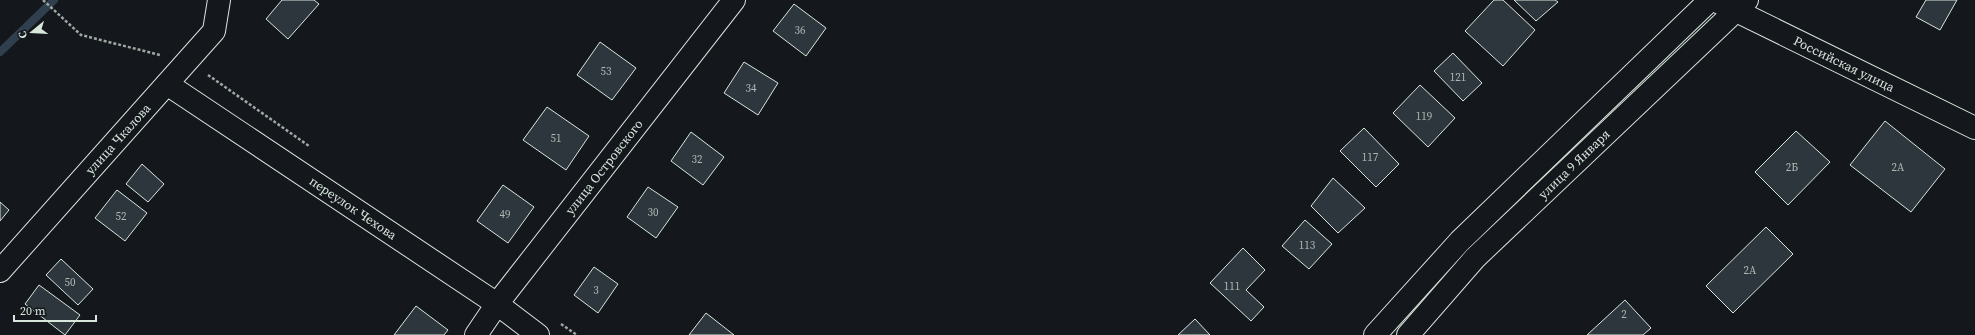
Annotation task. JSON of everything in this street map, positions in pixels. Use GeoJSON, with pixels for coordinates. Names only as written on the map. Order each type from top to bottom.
{"type":"FeatureCollection","features":[{"type":"Feature","properties":{"kind":"street","name":"улица Чкалова"},"geometry":{"type":"LineString","coordinates":[[0,271],[214,31],[219,0]]}},
{"type":"Feature","properties":{"kind":"street","name":"улица Островского"},"geometry":{"type":"LineString","coordinates":[[476,335],[497,304],[734,0]]}},
{"type":"Feature","properties":{"kind":"street","name":"улица 9 Января"},"geometry":{"type":"LineString","coordinates":[[1375,335],[1460,241],[1710,0]]}},
{"type":"Feature","properties":{"kind":"street","name":"Российская улица"},"geometry":{"type":"LineString","coordinates":[[1714,0],[1741,5],[1975,128]]}},
{"type":"Feature","properties":{"kind":"street","name":"улица 9 Января"},"geometry":{"type":"LineString","coordinates":[[1408,335],[1475,258],[1741,5]]}},
{"type":"Feature","properties":{"kind":"street","name":"переулок Чехова"},"geometry":{"type":"LineString","coordinates":[[167,84],[497,304],[538,335]]}},
{"type":"Feature","properties":{"kind":"path"},"geometry":{"type":"LineString","coordinates":[[43,0],[81,36]]}},
{"type":"Feature","properties":{"kind":"building"},"geometry":{"type":"Polygon","coordinates":[[[282,0],[314,0],[319,4],[288,39],[266,19],[282,0]]]}},
{"type":"Feature","properties":{"kind":"building"},"geometry":{"type":"Polygon","coordinates":[[[1494,0],[1503,0],[1535,30],[1503,66],[1465,31],[1494,0]]]}},
{"type":"Feature","properties":{"kind":"building"},"geometry":{"type":"Polygon","coordinates":[[[1514,0],[1555,0],[1558,2],[1536,21],[1514,0]]]}},
{"type":"Feature","properties":{"kind":"building"},"geometry":{"type":"Polygon","coordinates":[[[1926,0],[1957,0],[1940,30],[1916,17],[1926,0]]]}},
{"type":"Feature","properties":{"kind":"building"},"geometry":{"type":"Polygon","coordinates":[[[794,4],[826,28],[806,56],[773,31],[794,4]]]}},
{"type":"Feature","properties":{"kind":"building"},"geometry":{"type":"Polygon","coordinates":[[[600,42],[636,68],[612,100],[577,75],[600,42]]]}},
{"type":"Feature","properties":{"kind":"building"},"geometry":{"type":"Polygon","coordinates":[[[1453,53],[1482,83],[1463,101],[1434,71],[1453,53]]]}},
{"type":"Feature","properties":{"kind":"building"},"geometry":{"type":"Polygon","coordinates":[[[744,62],[778,83],[758,115],[724,93],[744,62]]]}},
{"type":"Feature","properties":{"kind":"building"},"geometry":{"type":"Polygon","coordinates":[[[1420,85],[1455,118],[1428,147],[1393,113],[1420,85]]]}},
{"type":"Feature","properties":{"kind":"building"},"geometry":{"type":"Polygon","coordinates":[[[547,107],[589,136],[566,170],[523,140],[547,107]]]}},
{"type":"Feature","properties":{"kind":"building"},"geometry":{"type":"Polygon","coordinates":[[[1885,121],[1945,169],[1911,212],[1850,165],[1885,121]]]}},
{"type":"Feature","properties":{"kind":"building"},"geometry":{"type":"Polygon","coordinates":[[[1364,128],[1399,164],[1376,187],[1340,151],[1364,128]]]}},
{"type":"Feature","properties":{"kind":"building"},"geometry":{"type":"Polygon","coordinates":[[[1796,131],[1830,162],[1788,205],[1755,172],[1796,131]]]}},
{"type":"Feature","properties":{"kind":"building"},"geometry":{"type":"Polygon","coordinates":[[[691,132],[724,157],[703,185],[671,161],[691,132]]]}},
{"type":"Feature","properties":{"kind":"building"},"geometry":{"type":"Polygon","coordinates":[[[142,164],[164,184],[148,202],[126,184],[142,164]]]}},
{"type":"Feature","properties":{"kind":"building"},"geometry":{"type":"Polygon","coordinates":[[[1333,178],[1365,208],[1338,233],[1311,206],[1333,178]]]}},
{"type":"Feature","properties":{"kind":"building"},"geometry":{"type":"Polygon","coordinates":[[[503,185],[534,207],[508,243],[477,221],[503,185]]]}},
{"type":"Feature","properties":{"kind":"building"},"geometry":{"type":"Polygon","coordinates":[[[648,187],[678,207],[656,238],[627,217],[648,187]]]}},
{"type":"Feature","properties":{"kind":"building"},"geometry":{"type":"Polygon","coordinates":[[[117,190],[147,213],[125,241],[95,218],[117,190]]]}},
{"type":"Feature","properties":{"kind":"building"},"geometry":{"type":"Polygon","coordinates":[[[0,202],[9,210],[0,221],[0,202]]]}},
{"type":"Feature","properties":{"kind":"building"},"geometry":{"type":"Polygon","coordinates":[[[1305,220],[1332,244],[1309,269],[1282,246],[1305,220]]]}},
{"type":"Feature","properties":{"kind":"building"},"geometry":{"type":"Polygon","coordinates":[[[1766,227],[1793,254],[1733,313],[1706,286],[1766,227]]]}},
{"type":"Feature","properties":{"kind":"building"},"geometry":{"type":"Polygon","coordinates":[[[1243,248],[1265,270],[1246,290],[1264,307],[1251,321],[1210,283],[1243,248]]]}},
{"type":"Feature","properties":{"kind":"building"},"geometry":{"type":"Polygon","coordinates":[[[61,259],[93,289],[78,305],[46,275],[61,259]]]}},
{"type":"Feature","properties":{"kind":"building"},"geometry":{"type":"Polygon","coordinates":[[[594,267],[618,284],[598,313],[574,295],[594,267]]]}},
{"type":"Feature","properties":{"kind":"building"},"geometry":{"type":"Polygon","coordinates":[[[39,285],[80,315],[65,335],[25,304],[39,285]]]}},
{"type":"Feature","properties":{"kind":"building"},"geometry":{"type":"Polygon","coordinates":[[[1625,300],[1651,328],[1643,335],[1587,335],[1625,300]]]}},
{"type":"Feature","properties":{"kind":"building"},"geometry":{"type":"Polygon","coordinates":[[[416,306],[448,330],[444,335],[394,335],[416,306]]]}},
{"type":"Feature","properties":{"kind":"building"},"geometry":{"type":"Polygon","coordinates":[[[706,313],[734,335],[689,335],[706,313]]]}},
{"type":"Feature","properties":{"kind":"building"},"geometry":{"type":"Polygon","coordinates":[[[1195,319],[1210,335],[1178,335],[1195,319]]]}},
{"type":"Feature","properties":{"kind":"waterway"},"geometry":{"type":"LineString","coordinates":[[0,52],[54,0]]}}]}
